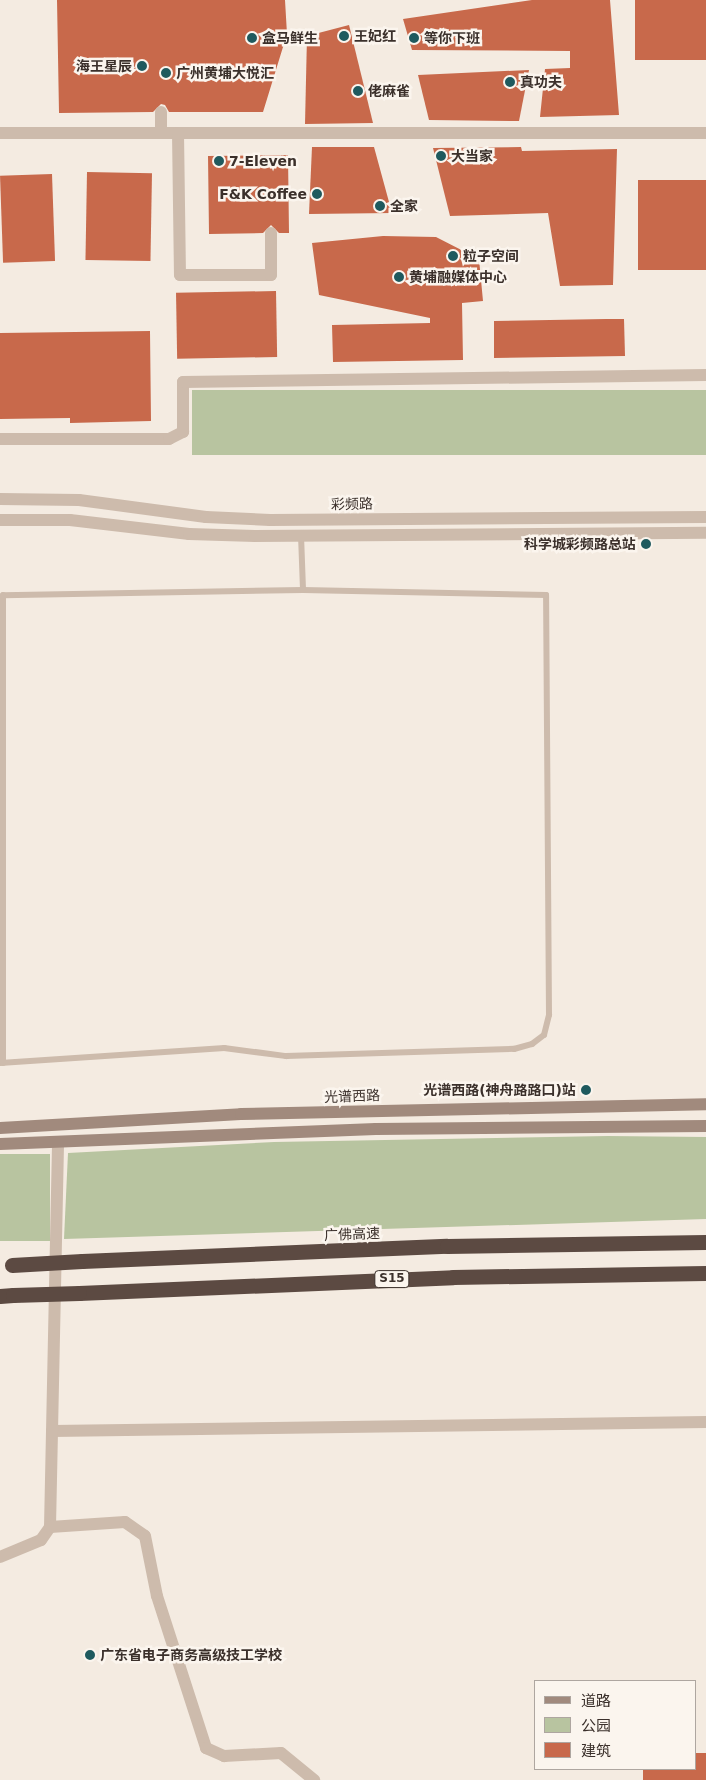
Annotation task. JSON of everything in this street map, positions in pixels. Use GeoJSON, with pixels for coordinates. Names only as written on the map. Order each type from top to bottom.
{"type":"FeatureCollection","features":[{"type":"Feature","properties":{"kind":"highway","name":"广佛高速"},"geometry":{"type":"LineString","coordinates":[[6,1265],[447,1246],[706,1242]]}},
{"type":"Feature","properties":{"kind":"highway","name":"S15"},"geometry":{"type":"LineString","coordinates":[[7,1295],[453,1277],[706,1273]]}},
{"type":"Feature","properties":{"kind":"main road","name":"光谱西路"},"geometry":{"type":"LineString","coordinates":[[0,1128],[241,1114],[706,1104]]}},
{"type":"Feature","properties":{"kind":"main road"},"geometry":{"type":"LineString","coordinates":[[0,1144],[376,1129],[706,1126]]}},
{"type":"Feature","properties":{"kind":"street"},"geometry":{"type":"LineString","coordinates":[[161,112],[161,133]]}},
{"type":"Feature","properties":{"kind":"street"},"geometry":{"type":"LineString","coordinates":[[0,133],[706,133]]}},
{"type":"Feature","properties":{"kind":"street"},"geometry":{"type":"LineString","coordinates":[[178,133],[180,275],[271,275],[271,233]]}},
{"type":"Feature","properties":{"kind":"street"},"geometry":{"type":"LineString","coordinates":[[0,439],[169,439],[183,432],[183,382],[706,374]]}},
{"type":"Feature","properties":{"kind":"street","name":"彩频路"},"geometry":{"type":"LineString","coordinates":[[0,499],[79,500],[206,517],[270,520],[706,517]]}},
{"type":"Feature","properties":{"kind":"street"},"geometry":{"type":"LineString","coordinates":[[0,520],[70,520],[189,534],[301,536],[706,533]]}},
{"type":"Feature","properties":{"kind":"street"},"geometry":{"type":"LineString","coordinates":[[0,1557],[41,1540],[50,1527],[58,1142]]}},
{"type":"Feature","properties":{"kind":"street"},"geometry":{"type":"LineString","coordinates":[[52,1431],[706,1422]]}},
{"type":"Feature","properties":{"kind":"street"},"geometry":{"type":"LineString","coordinates":[[50,1527],[125,1522],[145,1536],[157,1596],[206,1748],[224,1756],[281,1753],[314,1780]]}},
{"type":"Feature","properties":{"kind":"lane"},"geometry":{"type":"LineString","coordinates":[[301,536],[303,590]]}},
{"type":"Feature","properties":{"kind":"lane"},"geometry":{"type":"LineString","coordinates":[[303,590],[546,594],[549,1015],[544,1035],[532,1044],[514,1050],[286,1056],[224,1048],[2,1063],[4,595],[303,590]]}},
{"type":"Feature","properties":{"kind":"green space"},"geometry":{"type":"Polygon","coordinates":[[[192,390],[706,390],[706,455],[192,455],[192,390]]]}},
{"type":"Feature","properties":{"kind":"green space"},"geometry":{"type":"Polygon","coordinates":[[[608,1136],[706,1137],[706,1219],[64,1239],[68,1153],[274,1142],[608,1136]]]}},
{"type":"Feature","properties":{"kind":"green space"},"geometry":{"type":"Polygon","coordinates":[[[0,1154],[50,1154],[50,1241],[0,1241],[0,1154]]]}},
{"type":"Feature","properties":{"kind":"building","name":"广州黄埔大悦汇"},"geometry":{"type":"Polygon","coordinates":[[[57,0],[285,0],[287,34],[263,112],[169,112],[165,105],[161,104],[153,112],[59,113],[57,0]]]}},
{"type":"Feature","properties":{"kind":"building"},"geometry":{"type":"Polygon","coordinates":[[[532,0],[610,0],[619,115],[540,117],[545,69],[570,68],[570,51],[412,50],[403,19],[532,0]]]}},
{"type":"Feature","properties":{"kind":"building"},"geometry":{"type":"Polygon","coordinates":[[[635,0],[706,0],[706,60],[635,60],[635,0]]]}},
{"type":"Feature","properties":{"kind":"building"},"geometry":{"type":"Polygon","coordinates":[[[349,25],[373,123],[305,124],[307,36],[349,25]]]}},
{"type":"Feature","properties":{"kind":"building"},"geometry":{"type":"Polygon","coordinates":[[[529,70],[519,121],[429,120],[418,75],[529,70]]]}},
{"type":"Feature","properties":{"kind":"building"},"geometry":{"type":"Polygon","coordinates":[[[312,147],[374,147],[392,213],[309,214],[312,147]]]}},
{"type":"Feature","properties":{"kind":"building"},"geometry":{"type":"Polygon","coordinates":[[[521,147],[522,151],[617,149],[613,285],[560,286],[548,213],[450,216],[433,148],[521,147]]]}},
{"type":"Feature","properties":{"kind":"building"},"geometry":{"type":"Polygon","coordinates":[[[288,155],[289,233],[279,233],[271,225],[263,233],[209,234],[208,156],[288,155]]]}},
{"type":"Feature","properties":{"kind":"building"},"geometry":{"type":"Polygon","coordinates":[[[87,172],[152,173],[150,261],[85,260],[87,172]]]}},
{"type":"Feature","properties":{"kind":"building"},"geometry":{"type":"Polygon","coordinates":[[[52,174],[55,261],[3,263],[0,176],[52,174]]]}},
{"type":"Feature","properties":{"kind":"building"},"geometry":{"type":"Polygon","coordinates":[[[638,180],[706,180],[706,270],[638,270],[638,180]]]}},
{"type":"Feature","properties":{"kind":"building","name":"黄埔融媒体中心"},"geometry":{"type":"Polygon","coordinates":[[[383,236],[436,237],[479,259],[483,301],[462,303],[463,360],[333,362],[332,325],[430,323],[430,318],[319,295],[312,243],[383,236]]]}},
{"type":"Feature","properties":{"kind":"building"},"geometry":{"type":"Polygon","coordinates":[[[276,291],[277,357],[177,359],[176,293],[276,291]]]}},
{"type":"Feature","properties":{"kind":"building"},"geometry":{"type":"Polygon","coordinates":[[[624,319],[625,356],[494,358],[494,321],[624,319]]]}},
{"type":"Feature","properties":{"kind":"building"},"geometry":{"type":"Polygon","coordinates":[[[150,331],[151,421],[70,423],[70,418],[0,419],[0,333],[150,331]]]}},
{"type":"Feature","properties":{"kind":"building"},"geometry":{"type":"Polygon","coordinates":[[[696,1753],[706,1753],[706,1780],[643,1780],[643,1770],[696,1770],[696,1753]]]}},
{"type":"Feature","properties":{"kind":"place","name":"王妃红"},"geometry":{"type":"Point","coordinates":[344,36]}},
{"type":"Feature","properties":{"kind":"place","name":"盒马鲜生"},"geometry":{"type":"Point","coordinates":[252,38]}},
{"type":"Feature","properties":{"kind":"place","name":"等你下班"},"geometry":{"type":"Point","coordinates":[414,38]}},
{"type":"Feature","properties":{"kind":"place","name":"海王星辰"},"geometry":{"type":"Point","coordinates":[142,66]}},
{"type":"Feature","properties":{"kind":"place","name":"广州黄埔大悦汇"},"geometry":{"type":"Point","coordinates":[166,73]}},
{"type":"Feature","properties":{"kind":"place","name":"真功夫"},"geometry":{"type":"Point","coordinates":[510,82]}},
{"type":"Feature","properties":{"kind":"place","name":"佬麻雀"},"geometry":{"type":"Point","coordinates":[358,91]}},
{"type":"Feature","properties":{"kind":"place","name":"大当家"},"geometry":{"type":"Point","coordinates":[441,156]}},
{"type":"Feature","properties":{"kind":"place","name":"7-Eleven"},"geometry":{"type":"Point","coordinates":[219,161]}},
{"type":"Feature","properties":{"kind":"place","name":"F&K Coffee"},"geometry":{"type":"Point","coordinates":[317,194]}},
{"type":"Feature","properties":{"kind":"place","name":"全家"},"geometry":{"type":"Point","coordinates":[380,206]}},
{"type":"Feature","properties":{"kind":"place","name":"粒子空间"},"geometry":{"type":"Point","coordinates":[453,256]}},
{"type":"Feature","properties":{"kind":"place","name":"黄埔融媒体中心"},"geometry":{"type":"Point","coordinates":[399,277]}},
{"type":"Feature","properties":{"kind":"place","name":"科学城彩频路总站"},"geometry":{"type":"Point","coordinates":[646,544]}},
{"type":"Feature","properties":{"kind":"place","name":"光谱西路(神舟路路口)站"},"geometry":{"type":"Point","coordinates":[586,1090]}},
{"type":"Feature","properties":{"kind":"place","name":"广东省电子商务高级技工学校"},"geometry":{"type":"Point","coordinates":[90,1655]}}]}
